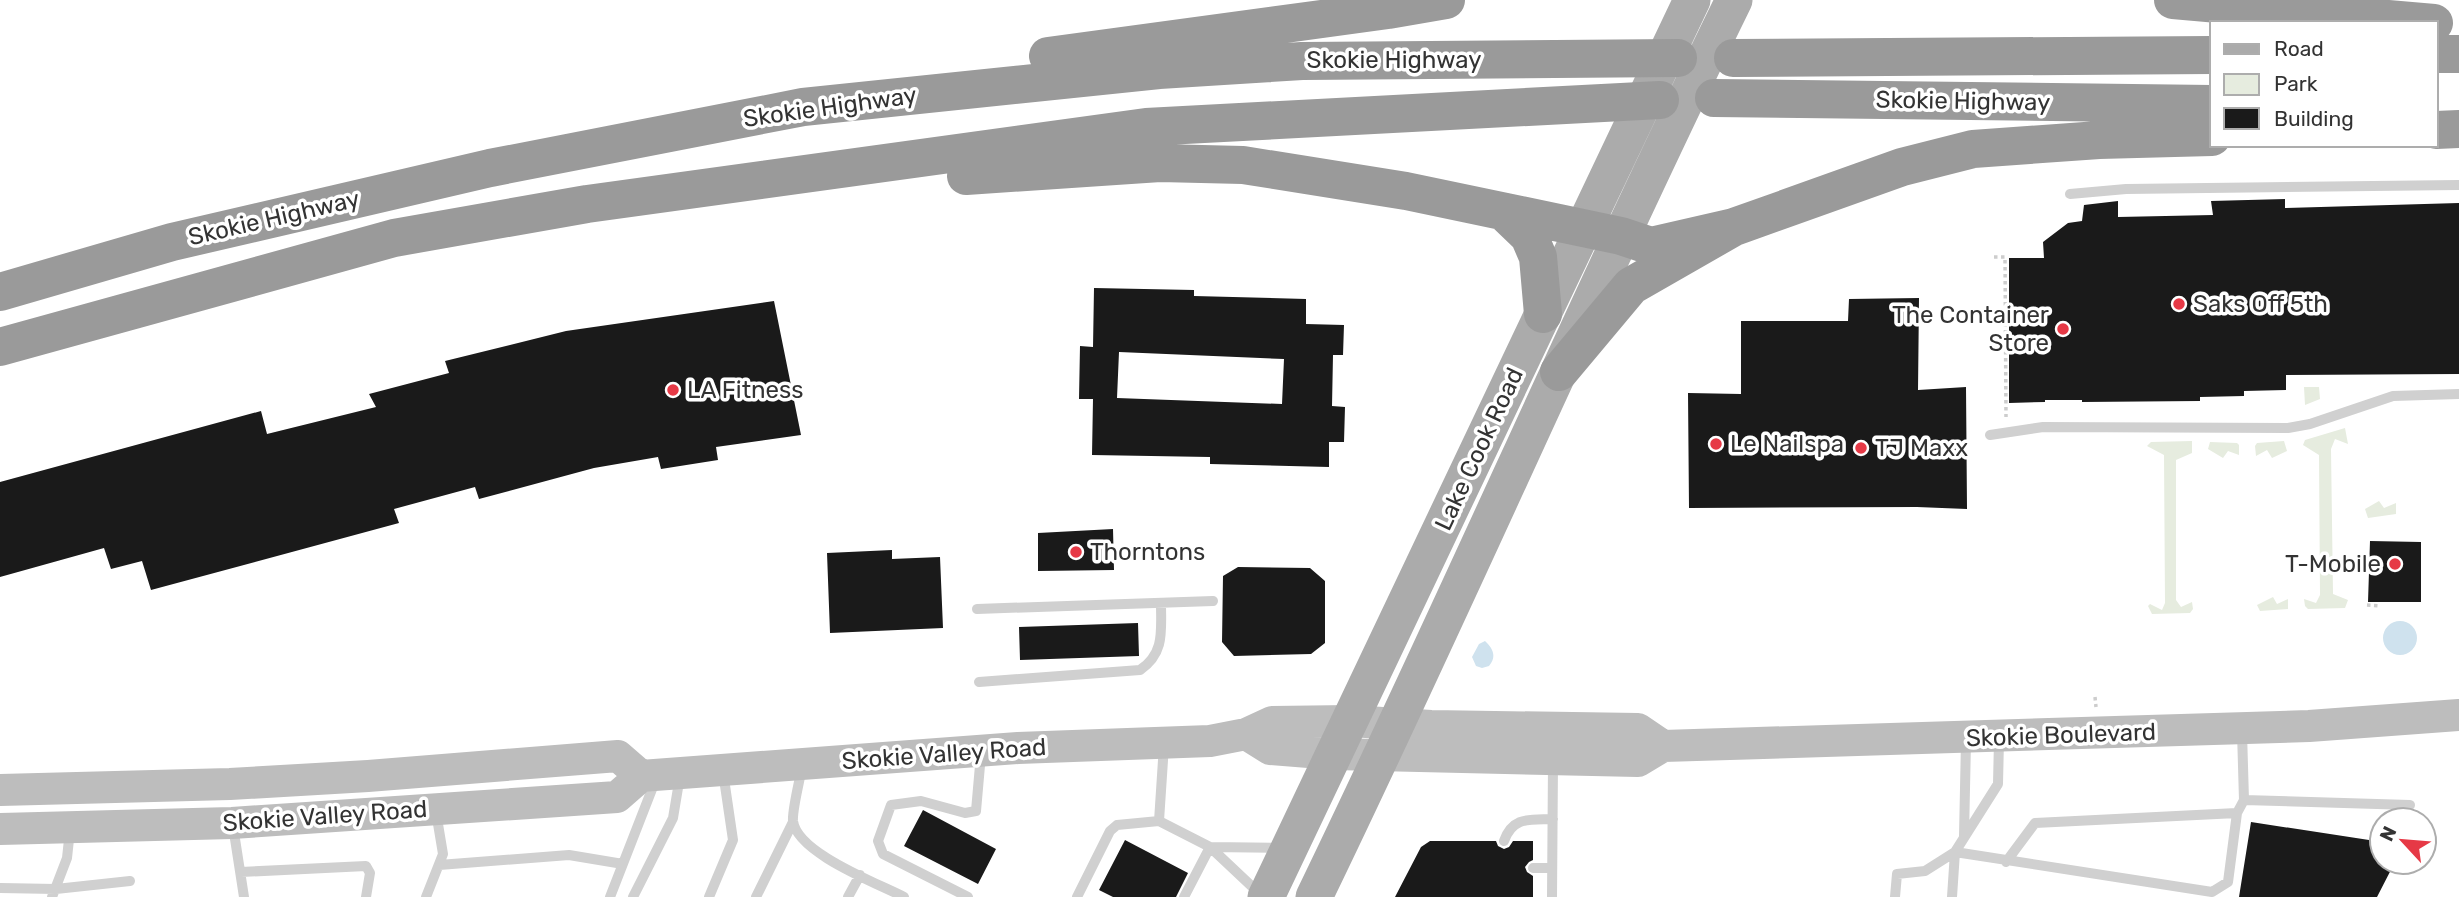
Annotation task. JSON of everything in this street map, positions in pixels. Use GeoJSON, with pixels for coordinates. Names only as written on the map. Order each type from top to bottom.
{"type":"FeatureCollection","features":[{"type":"Feature","properties":{"kind":"highway"},"geometry":{"type":"LineString","coordinates":[[803,107],[902,80],[1014,60],[1447,0]]}},
{"type":"Feature","properties":{"kind":"highway"},"geometry":{"type":"LineString","coordinates":[[2173,0],[2412,21]]}},
{"type":"Feature","properties":{"kind":"highway"},"geometry":{"type":"LineString","coordinates":[[2438,23],[2459,25]]}},
{"type":"Feature","properties":{"kind":"highway"},"geometry":{"type":"LineString","coordinates":[[2438,54],[2459,54]]}},
{"type":"Feature","properties":{"kind":"highway","name":"Skokie Highway"},"geometry":{"type":"LineString","coordinates":[[1733,58],[2210,55]]}},
{"type":"Feature","properties":{"kind":"highway","name":"Skokie Highway"},"geometry":{"type":"LineString","coordinates":[[0,292],[172,242],[489,168],[803,107],[1159,70],[1289,62],[1678,58]]}},
{"type":"Feature","properties":{"kind":"highway","name":"Skokie Highway"},"geometry":{"type":"LineString","coordinates":[[1714,98],[2210,104]]}},
{"type":"Feature","properties":{"kind":"highway","name":"Skokie Highway"},"geometry":{"type":"LineString","coordinates":[[0,346],[394,238],[587,204],[1146,127],[1660,100]]}},
{"type":"Feature","properties":{"kind":"highway"},"geometry":{"type":"LineString","coordinates":[[2438,106],[2459,107]]}},
{"type":"Feature","properties":{"kind":"highway"},"geometry":{"type":"LineString","coordinates":[[2438,130],[2459,129]]}},
{"type":"Feature","properties":{"kind":"highway"},"geometry":{"type":"LineString","coordinates":[[587,204],[1160,163],[1243,165],[1395,188],[1621,236],[1651,246],[1734,227],[1902,167],[1973,149],[2210,137]]}},
{"type":"Feature","properties":{"kind":"highway"},"geometry":{"type":"LineString","coordinates":[[1504,212],[1529,236],[1538,257],[1543,314]]}},
{"type":"Feature","properties":{"kind":"highway"},"geometry":{"type":"LineString","coordinates":[[1559,372],[1631,286],[1734,227]]}},
{"type":"Feature","properties":{"kind":"highway"},"geometry":{"type":"LineString","coordinates":[[0,272],[172,242]]}},
{"type":"Feature","properties":{"kind":"main road","name":"Lake Cook Road"},"geometry":{"type":"LineString","coordinates":[[1265,897],[1692,0]]}},
{"type":"Feature","properties":{"kind":"main road","name":"Lake Cook Road"},"geometry":{"type":"LineString","coordinates":[[1314,897],[1653,166],[1734,0]]}},
{"type":"Feature","properties":{"kind":"main road","name":"Skokie Boulevard"},"geometry":{"type":"LineString","coordinates":[[1389,740],[1553,761],[1639,761],[1663,746],[2242,729],[2459,715]]}},
{"type":"Feature","properties":{"kind":"main road","name":"Skokie Valley Road"},"geometry":{"type":"LineString","coordinates":[[0,829],[232,823],[617,797],[660,774],[981,751],[1210,741],[1246,734],[1272,722],[1350,721],[1389,740]]}},
{"type":"Feature","properties":{"kind":"main road"},"geometry":{"type":"LineString","coordinates":[[1246,734],[1270,748],[1334,754],[1389,740],[1638,729],[1663,746]]}},
{"type":"Feature","properties":{"kind":"main road","name":"Skokie Valley Road"},"geometry":{"type":"LineString","coordinates":[[0,790],[230,784],[618,756],[660,774]]}},
{"type":"Feature","properties":{"kind":"main road"},"geometry":{"type":"LineString","coordinates":[[230,784],[232,823]]}},
{"type":"Feature","properties":{"kind":"main road"},"geometry":{"type":"LineString","coordinates":[[70,788],[70,828]]}},
{"type":"Feature","properties":{"kind":"lane"},"geometry":{"type":"LineString","coordinates":[[2070,194],[2140,189],[2459,185]]}},
{"type":"Feature","properties":{"kind":"lane"},"geometry":{"type":"LineString","coordinates":[[1990,435],[2034,428],[2288,428],[2310,424],[2393,396],[2459,394]]}},
{"type":"Feature","properties":{"kind":"lane"},"geometry":{"type":"LineString","coordinates":[[977,609],[1213,601]]}},
{"type":"Feature","properties":{"kind":"lane"},"geometry":{"type":"LineString","coordinates":[[979,682],[1140,670],[1153,662],[1160,642],[1161,603]]}},
{"type":"Feature","properties":{"kind":"lane"},"geometry":{"type":"LineString","coordinates":[[1895,897],[1897,874],[1924,871],[1955,852],[2212,892],[2228,882],[2237,813],[2244,800],[2242,729]]}},
{"type":"Feature","properties":{"kind":"lane"},"geometry":{"type":"LineString","coordinates":[[1952,897],[1955,852],[1998,784],[1999,737]]}},
{"type":"Feature","properties":{"kind":"lane"},"geometry":{"type":"LineString","coordinates":[[1964,836],[1966,738]]}},
{"type":"Feature","properties":{"kind":"lane"},"geometry":{"type":"LineString","coordinates":[[1159,821],[1164,742]]}},
{"type":"Feature","properties":{"kind":"lane"},"geometry":{"type":"LineString","coordinates":[[968,897],[883,854],[878,841],[891,805],[921,801],[965,813],[975,811],[981,751]]}},
{"type":"Feature","properties":{"kind":"lane"},"geometry":{"type":"LineString","coordinates":[[1552,897],[1553,761]]}},
{"type":"Feature","properties":{"kind":"lane"},"geometry":{"type":"LineString","coordinates":[[756,897],[793,822],[803,764]]}},
{"type":"Feature","properties":{"kind":"lane"},"geometry":{"type":"LineString","coordinates":[[709,897],[733,840],[723,770]]}},
{"type":"Feature","properties":{"kind":"lane"},"geometry":{"type":"LineString","coordinates":[[610,897],[660,774]]}},
{"type":"Feature","properties":{"kind":"lane"},"geometry":{"type":"LineString","coordinates":[[633,897],[673,818],[660,774]]}},
{"type":"Feature","properties":{"kind":"lane"},"geometry":{"type":"LineString","coordinates":[[2244,800],[2410,805]]}},
{"type":"Feature","properties":{"kind":"lane"},"geometry":{"type":"LineString","coordinates":[[426,897],[443,854],[436,809]]}},
{"type":"Feature","properties":{"kind":"lane"},"geometry":{"type":"LineString","coordinates":[[2006,862],[2035,823],[2237,813]]}},
{"type":"Feature","properties":{"kind":"lane"},"geometry":{"type":"LineString","coordinates":[[1504,841],[1508,830],[1518,823],[1553,819]]}},
{"type":"Feature","properties":{"kind":"lane"},"geometry":{"type":"LineString","coordinates":[[1077,897],[1110,831],[1117,825],[1159,821],[1210,847],[1265,897]]}},
{"type":"Feature","properties":{"kind":"lane"},"geometry":{"type":"LineString","coordinates":[[793,822],[805,843],[828,860],[897,895]]}},
{"type":"Feature","properties":{"kind":"lane"},"geometry":{"type":"LineString","coordinates":[[232,823],[244,897]]}},
{"type":"Feature","properties":{"kind":"lane"},"geometry":{"type":"LineString","coordinates":[[54,893],[67,858],[70,828]]}},
{"type":"Feature","properties":{"kind":"lane"},"geometry":{"type":"LineString","coordinates":[[1210,847],[1290,848]]}},
{"type":"Feature","properties":{"kind":"lane"},"geometry":{"type":"LineString","coordinates":[[1184,897],[1210,847]]}},
{"type":"Feature","properties":{"kind":"lane"},"geometry":{"type":"LineString","coordinates":[[439,865],[569,855],[623,864]]}},
{"type":"Feature","properties":{"kind":"lane"},"geometry":{"type":"LineString","coordinates":[[241,872],[366,866],[370,873],[366,897]]}},
{"type":"Feature","properties":{"kind":"lane"},"geometry":{"type":"LineString","coordinates":[[1533,868],[1552,868]]}},
{"type":"Feature","properties":{"kind":"lane"},"geometry":{"type":"LineString","coordinates":[[848,897],[860,875]]}},
{"type":"Feature","properties":{"kind":"lane"},"geometry":{"type":"LineString","coordinates":[[0,888],[54,893],[130,881]]}},
{"type":"Feature","properties":{"kind":"path"},"geometry":{"type":"LineString","coordinates":[[1994,257],[2006,257],[2006,417]]}},
{"type":"Feature","properties":{"kind":"path"},"geometry":{"type":"LineString","coordinates":[[2367,606],[2381,606]]}},
{"type":"Feature","properties":{"kind":"path"},"geometry":{"type":"LineString","coordinates":[[2095,697],[2096,707]]}},
{"type":"Feature","properties":{"kind":"green space"},"geometry":{"type":"Polygon","coordinates":[[[2304,387],[2319,387],[2320,399],[2305,405],[2304,387]]]}},
{"type":"Feature","properties":{"kind":"green space"},"geometry":{"type":"Polygon","coordinates":[[[2345,428],[2348,444],[2335,439],[2331,449],[2333,594],[2348,600],[2345,608],[2308,609],[2304,599],[2316,603],[2320,595],[2319,455],[2303,445],[2305,440],[2345,428]]]}},
{"type":"Feature","properties":{"kind":"green space"},"geometry":{"type":"Polygon","coordinates":[[[2192,441],[2192,453],[2176,460],[2176,600],[2181,607],[2192,602],[2193,609],[2190,613],[2152,614],[2148,606],[2150,604],[2162,610],[2165,603],[2164,455],[2147,446],[2151,442],[2192,441]]]}},
{"type":"Feature","properties":{"kind":"green space"},"geometry":{"type":"Polygon","coordinates":[[[2284,441],[2287,451],[2272,458],[2267,450],[2256,456],[2257,443],[2284,441]]]}},
{"type":"Feature","properties":{"kind":"green space"},"geometry":{"type":"Polygon","coordinates":[[[2210,442],[2237,443],[2239,455],[2228,451],[2223,458],[2208,449],[2210,442]]]}},
{"type":"Feature","properties":{"kind":"green space"},"geometry":{"type":"Polygon","coordinates":[[[2379,501],[2384,508],[2396,503],[2396,514],[2368,518],[2365,509],[2379,501]]]}},
{"type":"Feature","properties":{"kind":"green space"},"geometry":{"type":"Polygon","coordinates":[[[2273,597],[2277,604],[2288,599],[2288,609],[2260,611],[2257,605],[2273,597]]]}},
{"type":"Feature","properties":{"kind":"water"},"geometry":{"type":"Polygon","coordinates":[[[2400,621],[2412,626],[2417,638],[2412,650],[2400,655],[2388,650],[2383,638],[2388,626],[2400,621]]]}},
{"type":"Feature","properties":{"kind":"water"},"geometry":{"type":"Polygon","coordinates":[[[1485,641],[1493,656],[1489,666],[1482,668],[1476,666],[1472,657],[1479,644],[1485,641]]]}},
{"type":"Feature","properties":{"kind":"building"},"geometry":{"type":"Polygon","coordinates":[[[2285,199],[2285,208],[2459,203],[2459,374],[2286,375],[2286,390],[2244,391],[2244,396],[2200,397],[2200,401],[2045,400],[2009,403],[2009,258],[2044,258],[2043,242],[2068,223],[2082,221],[2084,205],[2118,201],[2118,217],[2213,215],[2211,201],[2285,199]]]}},
{"type":"Feature","properties":{"kind":"building"},"geometry":{"type":"Polygon","coordinates":[[[1094,288],[1194,290],[1194,296],[1306,299],[1306,324],[1344,325],[1343,355],[1333,355],[1332,406],[1345,407],[1344,442],[1329,442],[1329,467],[1210,464],[1210,457],[1092,455],[1093,399],[1079,399],[1080,346],[1093,347],[1094,288]],[[1119,352],[1117,398],[1282,404],[1284,359],[1119,352]]]}},
{"type":"Feature","properties":{"kind":"building"},"geometry":{"type":"Polygon","coordinates":[[[1919,298],[1918,390],[1966,387],[1967,509],[1689,508],[1688,393],[1741,394],[1741,321],[1848,321],[1849,299],[1919,298]]]}},
{"type":"Feature","properties":{"kind":"building"},"geometry":{"type":"Polygon","coordinates":[[[774,301],[801,435],[716,447],[718,460],[661,469],[658,457],[594,468],[479,499],[475,487],[394,509],[399,523],[151,590],[142,561],[111,569],[104,548],[0,577],[0,482],[261,411],[267,434],[376,407],[369,394],[449,373],[445,361],[566,331],[774,301]]]}},
{"type":"Feature","properties":{"kind":"building","name":"Thorntons"},"geometry":{"type":"Polygon","coordinates":[[[1113,529],[1114,570],[1038,571],[1038,533],[1113,529]]]}},
{"type":"Feature","properties":{"kind":"building","name":"T-Mobile"},"geometry":{"type":"Polygon","coordinates":[[[2370,541],[2421,542],[2421,602],[2368,602],[2370,541]]]}},
{"type":"Feature","properties":{"kind":"building"},"geometry":{"type":"Polygon","coordinates":[[[892,550],[892,559],[940,557],[943,628],[830,633],[827,553],[892,550]]]}},
{"type":"Feature","properties":{"kind":"building"},"geometry":{"type":"Polygon","coordinates":[[[1238,567],[1310,568],[1325,581],[1325,643],[1311,654],[1234,656],[1222,642],[1223,576],[1238,567]]]}},
{"type":"Feature","properties":{"kind":"building","name":"Thorntons"},"geometry":{"type":"Polygon","coordinates":[[[1138,623],[1139,656],[1020,660],[1019,627],[1138,623]]]}},
{"type":"Feature","properties":{"kind":"building"},"geometry":{"type":"Polygon","coordinates":[[[923,810],[996,849],[978,884],[904,846],[923,810]]]}},
{"type":"Feature","properties":{"kind":"building"},"geometry":{"type":"Polygon","coordinates":[[[2251,822],[2368,840],[2368,876],[2388,876],[2377,897],[2239,897],[2251,822]]]}},
{"type":"Feature","properties":{"kind":"building"},"geometry":{"type":"Polygon","coordinates":[[[1125,840],[1188,873],[1176,897],[1113,897],[1099,890],[1125,840]]]}},
{"type":"Feature","properties":{"kind":"building"},"geometry":{"type":"Polygon","coordinates":[[[1430,841],[1496,841],[1498,846],[1504,849],[1513,841],[1533,841],[1533,860],[1525,867],[1533,876],[1533,897],[1395,897],[1421,847],[1430,841]]]}},
{"type":"Feature","properties":{"kind":"place","name":"Saks Off 5th"},"geometry":{"type":"Point","coordinates":[2179,304]}},
{"type":"Feature","properties":{"kind":"place","name":"The Container Store"},"geometry":{"type":"Point","coordinates":[2063,329]}},
{"type":"Feature","properties":{"kind":"place","name":"LA Fitness"},"geometry":{"type":"Point","coordinates":[673,390]}},
{"type":"Feature","properties":{"kind":"place","name":"Le Nailspa"},"geometry":{"type":"Point","coordinates":[1716,444]}},
{"type":"Feature","properties":{"kind":"place","name":"TJ Maxx"},"geometry":{"type":"Point","coordinates":[1861,448]}},
{"type":"Feature","properties":{"kind":"place","name":"Thorntons"},"geometry":{"type":"Point","coordinates":[1076,552]}},
{"type":"Feature","properties":{"kind":"place","name":"T-Mobile"},"geometry":{"type":"Point","coordinates":[2395,564]}}]}
